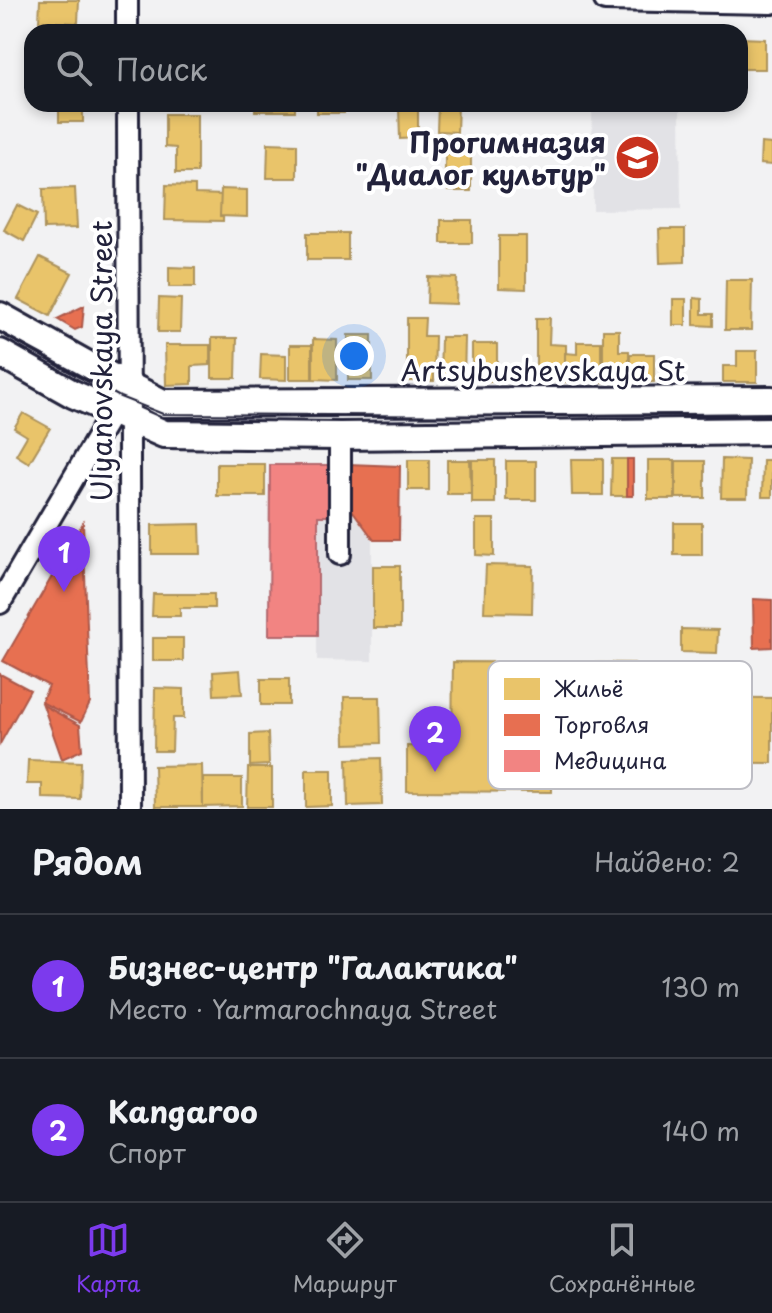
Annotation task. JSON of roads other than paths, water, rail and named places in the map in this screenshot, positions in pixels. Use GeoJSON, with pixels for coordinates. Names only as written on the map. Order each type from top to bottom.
{"type":"FeatureCollection","features":[{"type":"Feature","properties":{"kind":"main road","name":"Artsybushevskaya St"},"geometry":{"type":"LineString","coordinates":[[0,316],[163,403],[772,400]]}},
{"type":"Feature","properties":{"kind":"main road"},"geometry":{"type":"LineString","coordinates":[[0,353],[73,394],[164,434],[340,436],[772,431]]}},
{"type":"Feature","properties":{"kind":"street"},"geometry":{"type":"LineString","coordinates":[[127,0],[127,24]]}},
{"type":"Feature","properties":{"kind":"street"},"geometry":{"type":"LineString","coordinates":[[605,0],[772,3]]}},
{"type":"Feature","properties":{"kind":"street","name":"Ulyanovskaya Street"},"geometry":{"type":"LineString","coordinates":[[128,112],[128,385]]}},
{"type":"Feature","properties":{"kind":"street"},"geometry":{"type":"LineString","coordinates":[[0,603],[120,415],[128,385]]}},
{"type":"Feature","properties":{"kind":"street","name":"Ulyanovskaya Street"},"geometry":{"type":"LineString","coordinates":[[120,415],[130,809]]}},
{"type":"Feature","properties":{"kind":"street"},"geometry":{"type":"LineString","coordinates":[[340,436],[340,554]]}},
{"type":"Feature","properties":{"kind":"tram line"},"geometry":{"type":"LineString","coordinates":[[0,332],[120,397],[163,414],[499,416],[772,413]]}},
{"type":"Feature","properties":{"kind":"place","name":"Прогимназия \"Диалог культур\""},"geometry":{"type":"Point","coordinates":[637,157]}},
{"type":"Feature","properties":{"kind":"place","name":"Бизнес-центр \"Галактика\""},"geometry":{"type":"Point","coordinates":[64,592]}},
{"type":"Feature","properties":{"kind":"place","name":"Kangaroo"},"geometry":{"type":"Point","coordinates":[435,772]}}]}
